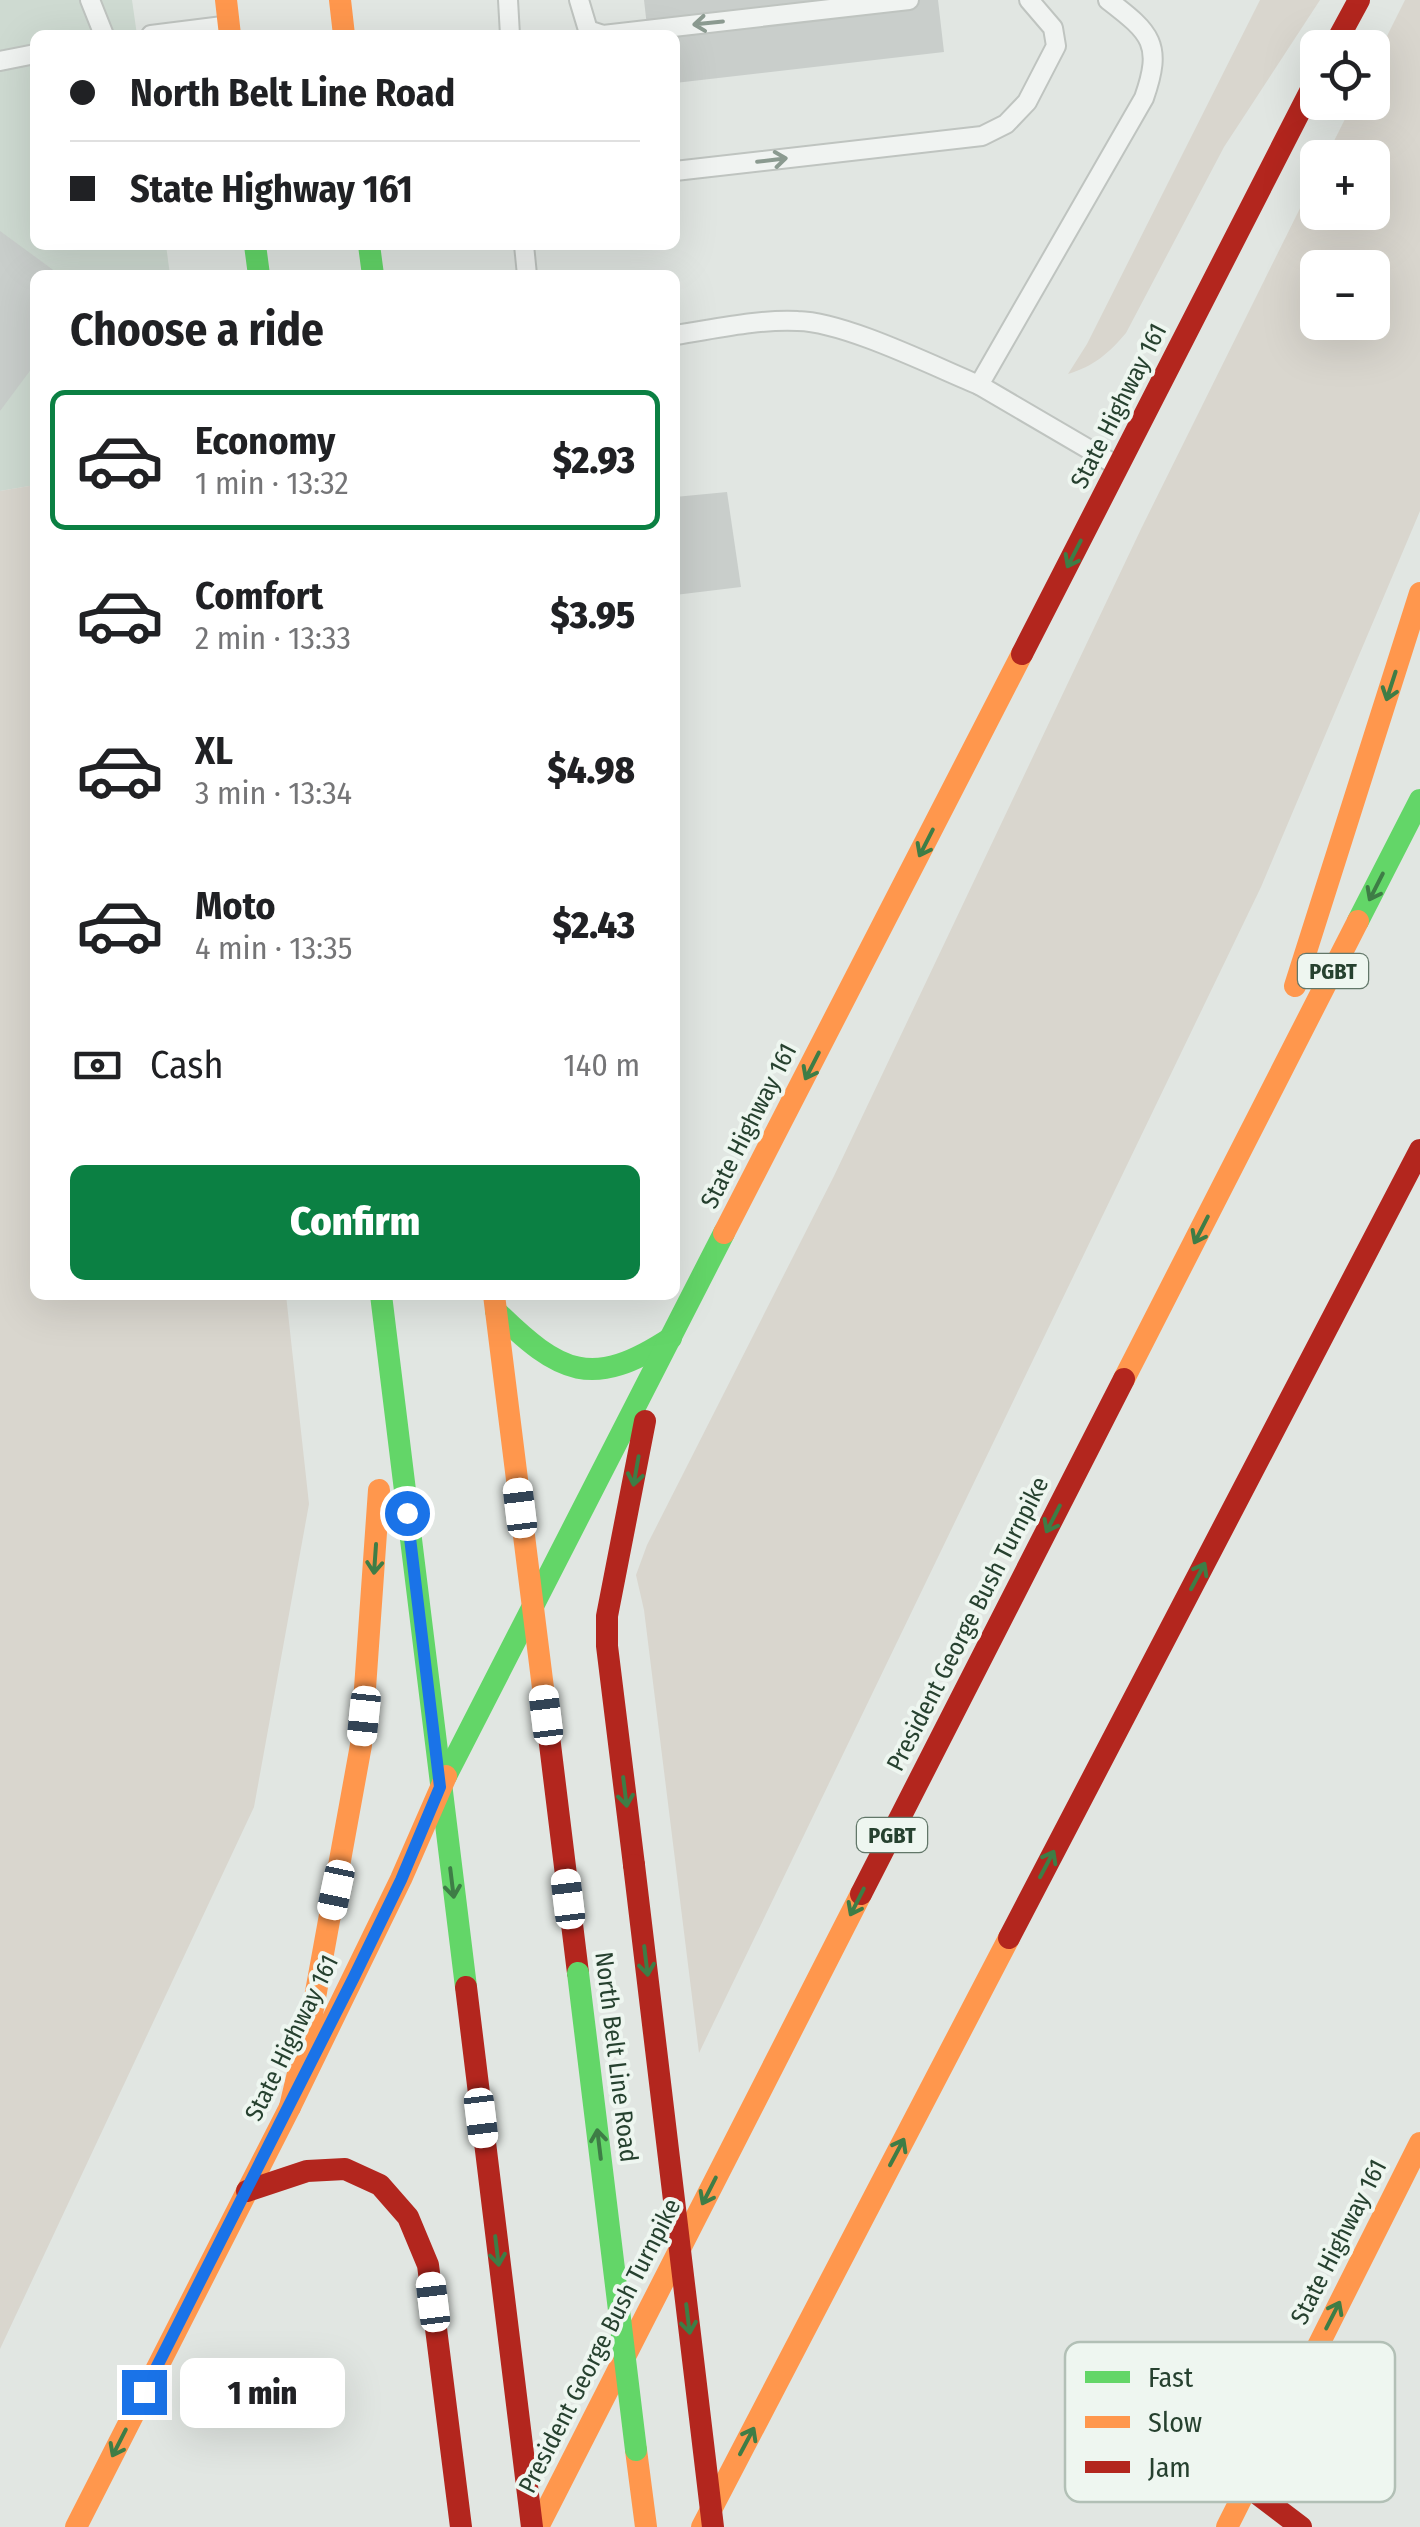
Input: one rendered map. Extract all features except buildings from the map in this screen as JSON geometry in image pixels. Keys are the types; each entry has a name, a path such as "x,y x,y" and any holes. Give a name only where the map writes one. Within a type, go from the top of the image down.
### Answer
{"main road":[{"path":"226,0 229,30"},
{"path":"340,0 343,30"},
{"path":"1343,30 1359,0"},
{"name":"State Highway 161","path":"76,2527 290,2107 401,1880 440,1787 532,1604 1300,111"},
{"path":"1246,1143 1420,593"},
{"name":"President George Bush Turnpike","path":"535,2527 1420,800"},
{"path":"702,2527 1420,1150"},
{"path":"382,1300 485,2154 535,2527"},
{"path":"495,1303 532,1348 575,1368 624,1367 643,1359 671,1338"},
{"name":"North Belt Line Road","path":"495,1303 646,2527"},
{"path":"290,2107 312,2014 361,1745 388,1357"},
{"path":"653,1375 606,1616 606,1646 713,2527"},
{"name":"State Highway 161","path":"1320,2342 1420,2144"},
{"path":"247,2191 308,2169 333,2167 362,2173 380,2184 410,2220 422,2241 428,2265 460,2527"},
{"name":"State Highway 161","path":"1227,2527 1239,2502"},
{"path":"1268,2502 1301,2527"}],"lane":[{"path":"90,0 102,30"},
{"path":"508,0 510,30"},
{"path":"579,0 588,30"},
{"path":"647,30 909,0"},
{"path":"680,170 982,136 1006,124 1027,102 1056,46 1053,28 1028,0"},
{"path":"979,385 1144,98 1154,70 1152,46 1142,26 1108,0"},
{"path":"0,61 30,55"},
{"path":"680,333 764,322 828,325 979,385 1118,467"}],"shaded area":[{"path":"0,0 132,0 136,30 30,30 30,250 167,250 169,270 30,270 30,486 0,491"},
{"path":"1260,0 1320,0 1224,147 1126,333 1100,358 1068,374 1087,344"},
{"path":"1405,0 1420,0 1420,511 1261,887 699,2053 644,1610 636,1575 647,1545 834,1176 1141,529 1300,208 1300,230 1390,230 1390,140 1334,140 1344,120 1390,120 1390,30"},
{"path":"30,486 30,1300 287,1300 309,1504 254,1807 0,2349 0,491"}],"traffic: fast":[{"path":"256,250 258,270"},
{"path":"370,250 372,270"},
{"path":"1358,921 1420,800"},
{"path":"446,1776 724,1233"},
{"path":"382,1300 466,1987"},
{"path":"496,1311 539,1349 578,1368 619,1365 671,1338"},
{"path":"578,1973 636,2450"}],"traffic: slow":[{"path":"226,0 229,30"},
{"path":"340,0 343,30"},
{"path":"1295,986 1420,593"},
{"path":"724,1233 1022,654"},
{"path":"1124,1379 1358,921"},
{"path":"495,1300 548,1728"},
{"path":"290,2107 312,2014 361,1745 379,1490"},
{"path":"76,2527 290,2107 401,1879 446,1776"},
{"path":"538,2527 861,1894"},
{"path":"702,2527 1009,1938"},
{"path":"1320,2342 1420,2143"},
{"path":"636,2450 646,2527"},
{"path":"1227,2527 1240,2502"}],"traffic: jam":[{"path":"1343,30 1359,0"},
{"path":"1022,654 1300,111"},
{"path":"1009,1938 1420,1150"},
{"path":"861,1894 1124,1379"},
{"path":"634,1865 607,1646 607,1616 645,1421"},
{"path":"548,1728 578,1973"},
{"path":"634,1865 713,2527"},
{"path":"466,1987 532,2527"},
{"path":"247,2191 307,2171 345,2169 380,2185 408,2217 428,2265 461,2527"},
{"path":"1268,2502 1301,2527"}],"route":[{"path":"144,2392 354,1977 440,1787 407,1513"}]}
